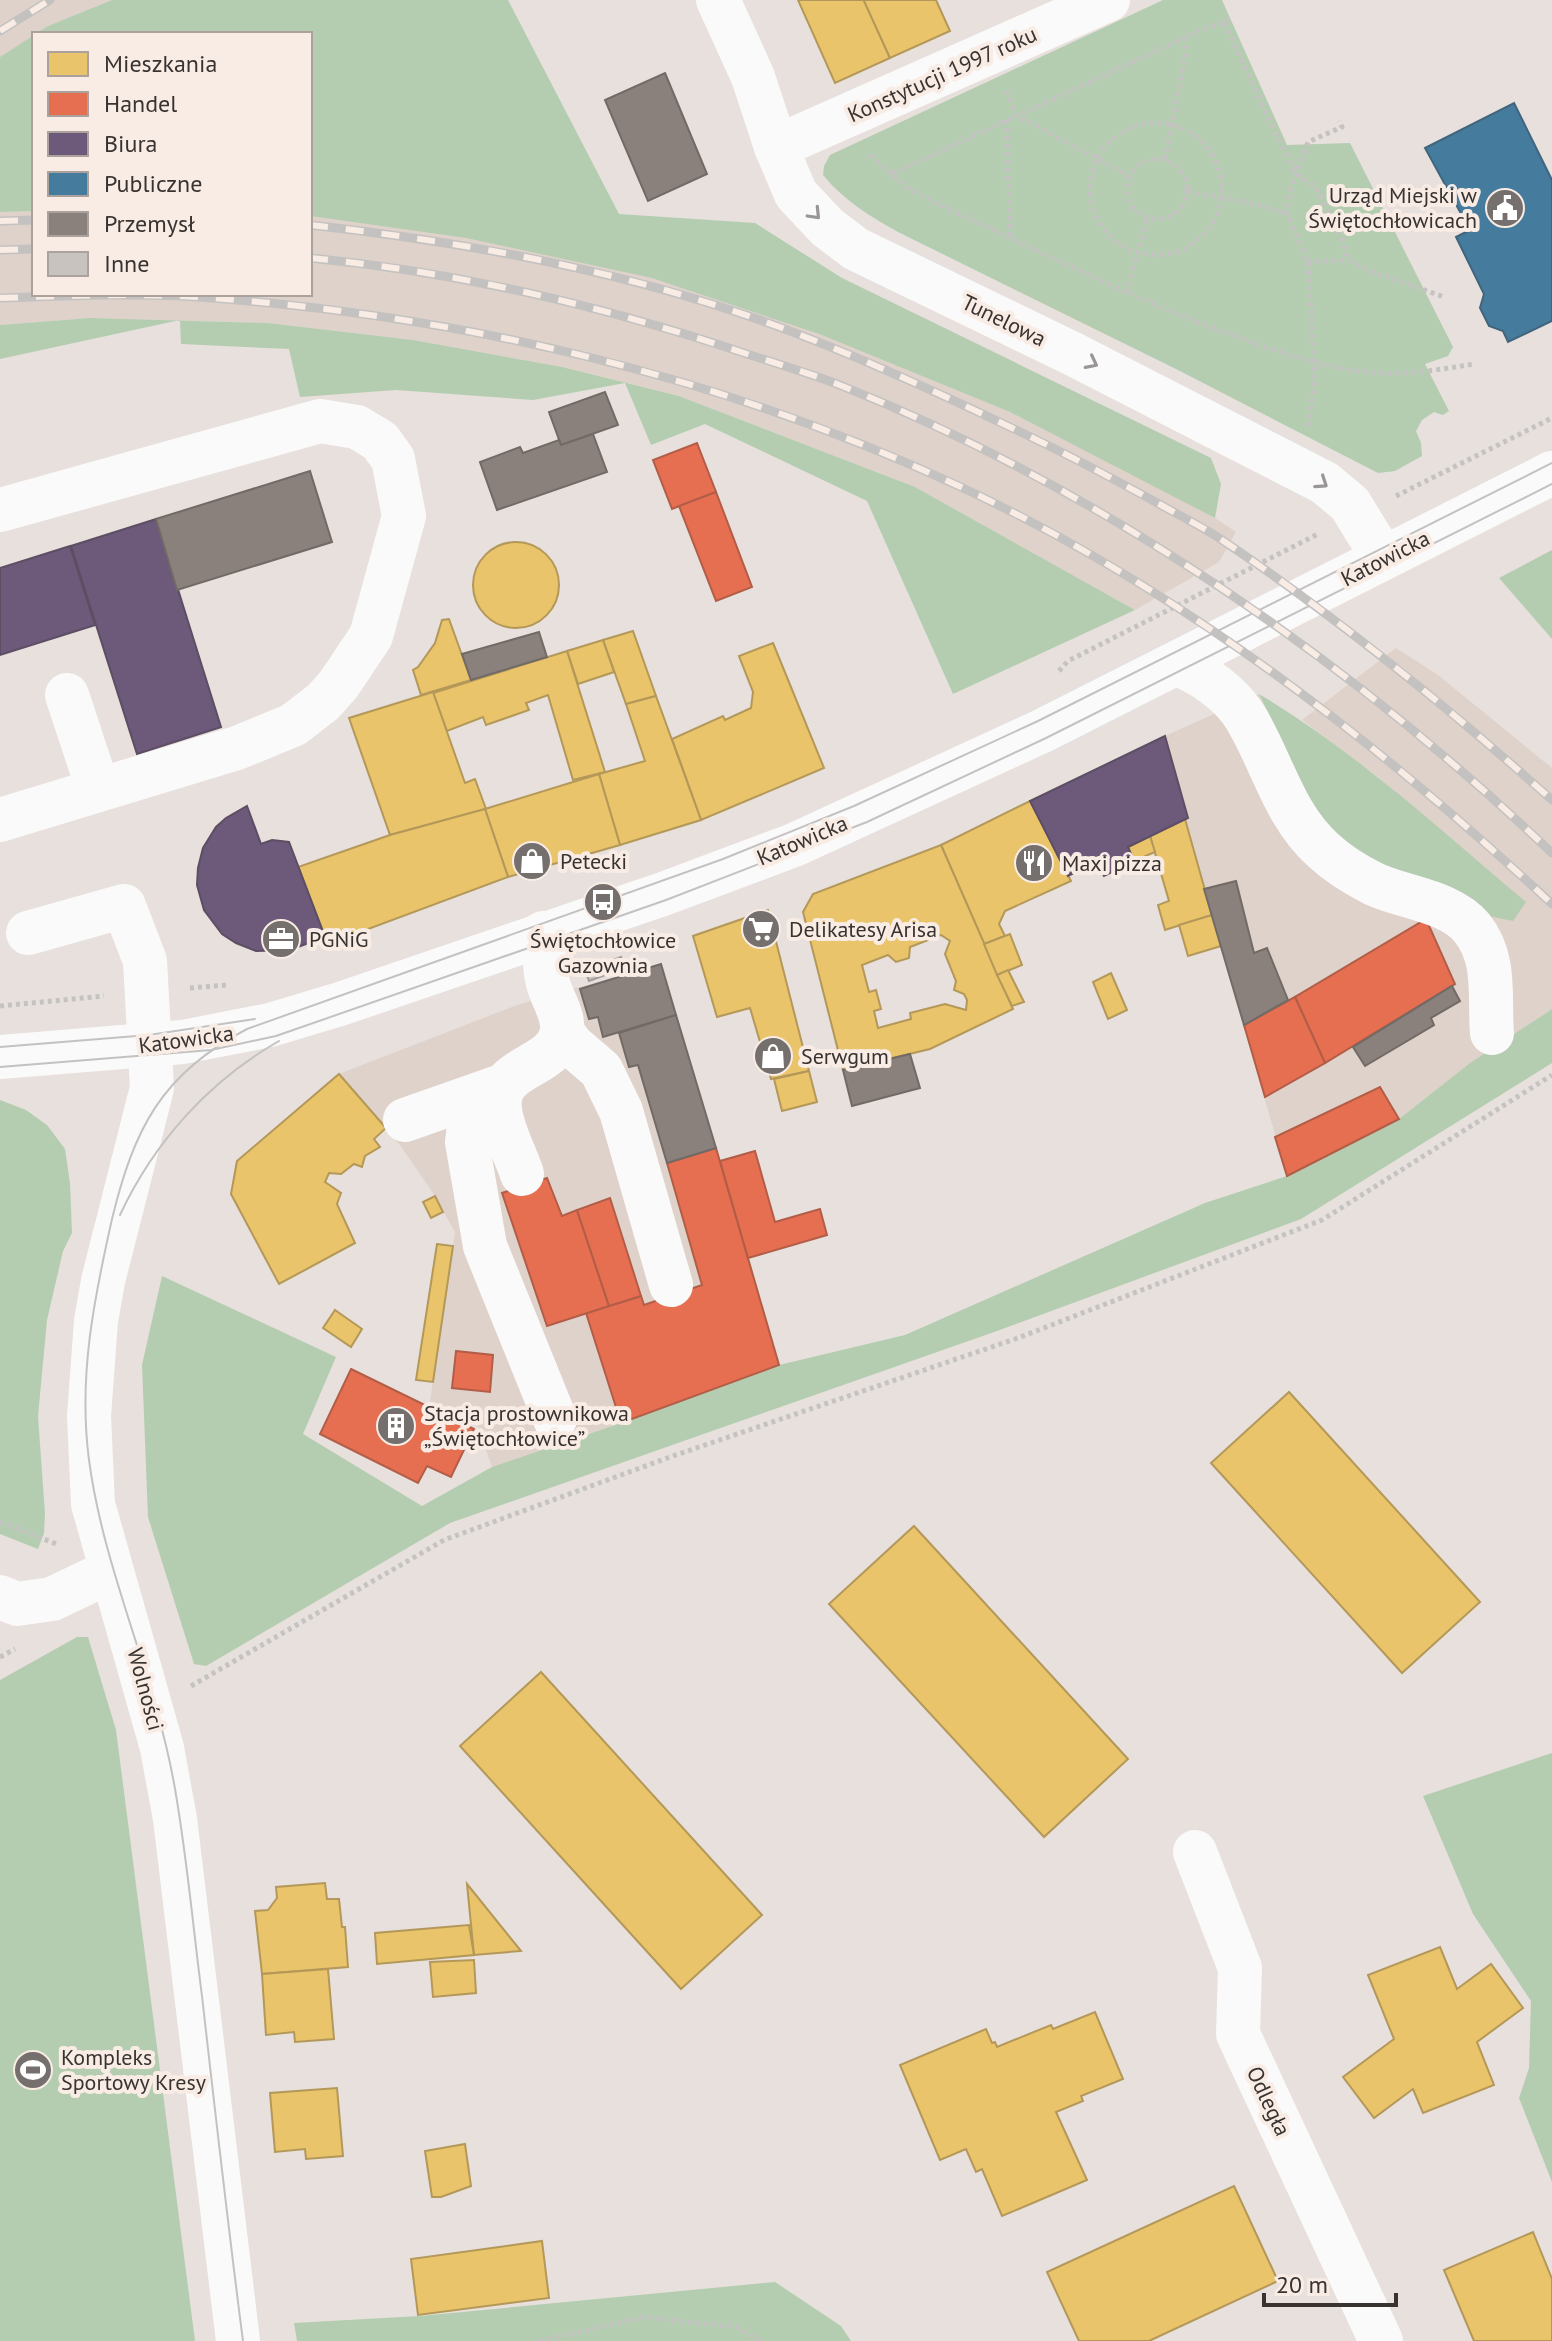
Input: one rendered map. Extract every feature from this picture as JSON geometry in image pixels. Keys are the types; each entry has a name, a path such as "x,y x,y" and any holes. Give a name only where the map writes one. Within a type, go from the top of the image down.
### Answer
{"street":[{"name":"Tunelowa","path":"718,0 753,77 776,147 796,194 827,227 856,249 1087,360 1325,483 1350,504 1383,558"},
{"name":"Konstytucji 1997 roku","path":"776,147 1108,0"},
{"path":"0,510 320,421 357,427 380,441 393,459 404,516 371,636 339,684 323,702 293,725 237,748 0,820"},
{"name":"Katowicka","path":"0,1057 149,1045 224,1036 270,1025 663,894 794,845 933,782 1177,664 1552,473"},
{"path":"1177,664 1226,694 1247,718 1297,820 1321,849 1342,866 1374,884 1455,913 1471,928 1484,948 1492,981 1492,1033"},
{"path":"67,695 98,789"},
{"name":"Wolności","path":"28,933 124,906 145,961 152,1088 103,1281 92,1355 89,1416 93,1504 162,1748 175,1819 238,2341"},
{"path":"543,933 548,984 559,1010 562,1032 601,1070 616,1100 671,1285"},
{"path":"555,1419 485,1246 467,1142 470,1118 479,1103 501,1084 550,1054 562,1032"},
{"path":"405,1120 501,1084"},
{"path":"501,1084 500,1108 522,1174"},
{"path":"6,1605 52,1599 111,1571"},
{"name":"Odległa","path":"1195,1852 1240,1968 1238,2034 1381,2341"}],"path":[{"path":"892,174 1208,27 1234,18"},
{"path":"1224,23 1297,175 1316,187 1343,241 1348,260"},
{"path":"1165,159 1185,57 1185,40"},
{"path":"988,55 1017,116 1130,176"},
{"path":"842,119 852,140 908,188 1126,293 1207,327 1332,367 1379,373 1429,372 1474,364"},
{"path":"1006,120 1011,237"},
{"path":"1306,436 1315,379 1308,262 1287,213 1290,191 1308,142 1342,127 1339,121"},
{"path":"1149,123 1172,125 1190,132 1205,144 1216,161 1222,179 1222,198 1210,226 1189,247 1170,254 1138,252 1114,240 1100,225 1092,204 1091,182 1097,159 1110,142 1128,130 1149,123"},
{"path":"1151,159 1165,159 1177,167 1185,178 1187,192 1183,204 1174,214 1162,219 1148,218 1137,212 1129,201 1126,189 1130,176 1138,165 1151,159"},
{"path":"1187,192 1287,213"},
{"path":"1126,293 1148,218"},
{"path":"1308,262 1348,260 1444,297"},
{"path":"1068,661 1552,418"},
{"path":"191,1686 444,1540 813,1407 1018,1338 1322,1220 1552,1075"},
{"path":"0,1522 73,1550"},
{"path":"539,2341 644,2317 736,2327 761,2341"}],"shaded area":[{"path":"0,0 112,0 39,32 32,32 32,36 0,57"},
{"path":"32,211 32,296 312,296 312,216 466,238 652,277 819,334 1010,412 1197,506 1236,532 1219,562 1135,610 915,487 679,396 562,367 413,340 268,323 90,318 0,325 0,212"},
{"path":"1396,648 1438,675 1552,768 1552,1009 1470,1063 1399,1119 1287,1176 1204,889 1165,736 1259,694 1269,718 1471,856 1377,776 1302,720"},
{"path":"661,964 779,1365 492,1467 474,1415 460,1422 430,1401 455,1232 400,1145 339,1074 517,1005"}],"green space":[{"path":"112,0 508,0 619,214 755,223 842,278 1211,458 1221,484 1215,518 1010,412 819,334 652,278 466,238 312,216 312,32 38,32"},
{"path":"1163,0 1222,0 1287,145 1350,143 1453,347 1448,356 1425,364 1449,411 1443,415 1434,412 1422,420 1416,431 1422,456 1395,471 1378,473 898,232 848,200 823,175 830,155"},
{"path":"32,36 32,211 0,212 0,57"},
{"path":"90,318 178,320 0,359 0,325"},
{"path":"180,321 268,323 413,340 562,367 679,396 915,487 1135,610 953,694 867,501 705,424 651,445 625,383 533,400 396,390 300,397 289,349 181,344"},
{"path":"1552,550 1552,639 1499,578"},
{"path":"1259,694 1364,766 1526,902 1513,921 1488,916 1378,869 1320,820"},
{"path":"1552,1009 1552,1063 1301,1219 997,1331 450,1523 206,1666 194,1664 148,1517 142,1365 162,1276 336,1357 303,1434 422,1506 492,1467 779,1365 905,1335 1205,1203 1287,1176 1399,1119 1470,1063"},
{"path":"0,1100 26,1110 47,1125 65,1149 70,1183 72,1233 63,1251 47,1320 38,1416 45,1514 44,1533 38,1549 0,1534"},
{"path":"77,1637 88,1637 116,1730 195,2341 0,2341 0,1680"},
{"path":"1552,1753 1552,2182 1519,2098 1529,2068 1531,2001 1473,1914 1423,1796"},
{"path":"775,2282 841,2326 851,2341 297,2341 294,2323 420,2316"}],"building: Mieszkania":[{"path":"798,0 864,0 890,58 835,83"},
{"path":"866,0 936,0 950,31 890,58"},
{"path":"516,542 540,549 552,561 559,585 552,609 540,621 516,628 492,621 480,609 473,585 480,561 492,549"},
{"path":"449,619 471,680 421,695 413,670 435,643 442,620"},
{"path":"633,631 656,696 626,704 603,640"},
{"path":"603,640 614,672 578,684 567,651"},
{"path":"773,643 824,768 701,820 672,739 723,716 725,720 751,708 753,692 739,656"},
{"path":"567,651 605,772 573,780 548,695 526,703 529,710 486,725 483,717 447,731 433,693"},
{"path":"433,692 465,783 475,779 486,809 390,835 349,718"},
{"path":"656,696 701,820 620,845 599,774 645,761 626,704"},
{"path":"599,774 620,845 508,877 485,809"},
{"path":"1030,801 1071,881 1005,911 999,924 1005,936 984,944 941,845"},
{"path":"485,809 508,877 328,944 298,867 390,835"},
{"path":"1185,819 1212,915 1165,930 1158,905 1169,901 1150,836"},
{"path":"1150,836 1155,852 1134,861 1128,847"},
{"path":"941,845 1013,1009 930,1049 843,1070 803,912 813,894","holes":["941,935 950,941 945,954 956,981 954,990 964,994 967,1000 966,1010 945,1004 910,1013 911,1019 878,1028 874,1011 881,1009 876,990 869,992 862,965 888,955 896,962 909,958 910,947"]},
{"path":"768,910 809,1071 771,1079 750,1008 717,1017 693,936"},
{"path":"1212,915 1221,946 1188,956 1179,925"},
{"path":"1010,934 1022,965 997,975 984,944"},
{"path":"1008,970 1024,1002 1012,1006 997,975"},
{"path":"1111,973 1127,1010 1108,1019 1093,982"},
{"path":"809,1071 817,1102 782,1111 774,1079"},
{"path":"339,1074 386,1128 374,1139 380,1147 365,1156 362,1167 354,1164 341,1174 329,1173 325,1182 341,1193 337,1204 355,1243 279,1284 231,1194 237,1161"},
{"path":"435,1196 443,1212 431,1218 423,1202"},
{"path":"437,1244 453,1246 433,1382 416,1380"},
{"path":"335,1310 362,1329 351,1347 323,1328"},
{"path":"1289,1392 1480,1602 1402,1673 1211,1463"},
{"path":"914,1526 1128,1759 1044,1837 829,1604"},
{"path":"541,1672 762,1915 681,1989 460,1746"},
{"path":"325,1883 327,1899 339,1899 348,1967 262,1974 255,1911 268,1910 277,1898 276,1887"},
{"path":"467,1884 521,1951 474,1955"},
{"path":"469,1925 474,1955 377,1964 375,1933"},
{"path":"1440,1947 1457,1989 1491,1964 1523,2008 1477,2042 1494,2085 1423,2113 1413,2089 1374,2118 1343,2077 1394,2039 1368,1975"},
{"path":"474,1960 476,1993 433,1997 430,1962"},
{"path":"328,1969 334,2039 295,2042 294,2032 266,2035 262,1974"},
{"path":"1095,2012 1123,2079 1081,2096 1083,2101 1056,2112 1087,2180 1002,2216 982,2169 976,2172 966,2149 940,2160 900,2065 986,2029 997,2047 1051,2025 1053,2029"},
{"path":"337,2088 343,2156 306,2159 305,2149 275,2152 270,2093"},
{"path":"465,2144 471,2186 441,2197 432,2197 425,2151"},
{"path":"1234,2186 1278,2281 1149,2341 1079,2341 1047,2272"},
{"path":"1533,2232 1552,2279 1552,2341 1474,2341 1444,2270"},
{"path":"542,2241 549,2298 418,2315 411,2259"}],"building: Handel":[{"path":"697,443 716,492 672,509 653,460"},
{"path":"716,492 752,587 716,601 679,506"},
{"path":"1426,919 1455,984 1325,1063 1295,997"},
{"path":"1295,997 1325,1063 1265,1097 1244,1025"},
{"path":"1380,1087 1399,1119 1287,1176 1275,1137"},
{"path":"716,1148 779,1365 621,1423 586,1313 641,1296 644,1305 702,1285 667,1163"},
{"path":"755,1151 775,1222 820,1209 827,1235 748,1258 720,1161"},
{"path":"547,1178 562,1216 577,1210 609,1306 547,1326 502,1193"},
{"path":"610,1198 641,1296 609,1306 577,1210"},
{"path":"456,1351 493,1355 490,1392 452,1388"},
{"name":"Stacja prostownikowa „Świętochłowice”","path":"351,1369 474,1429 451,1477 427,1466 418,1483 320,1434"}],"building: Biura":[{"path":"156,519 221,727 137,754 71,546"},
{"path":"70,546 95,625 0,655 0,568"},
{"path":"1165,736 1188,818 1128,847 1134,861 1104,876 1097,862 1068,876 1030,801"},
{"path":"247,806 261,844 272,840 289,842 325,937 290,950 256,951 222,934 204,910 197,885 203,848 216,827"}],"building: Publiczne":[{"name":"Urząd Miejski w Świętochłowicach","path":"1514,103 1552,180 1552,321 1508,342 1503,331 1489,326 1480,308 1484,294 1456,237 1470,230 1425,148"}],"building: Przemysł":[{"path":"665,73 707,174 648,201 605,100"},
{"path":"605,392 618,425 561,445 549,412"},
{"path":"593,434 607,472 497,510 480,462 520,447 523,453 559,440 561,445"},
{"path":"310,471 332,542 177,590 156,519"},
{"path":"539,632 547,657 471,680 462,654"},
{"path":"1236,881 1254,953 1267,948 1288,1000 1244,1025 1204,889"},
{"path":"661,964 676,1015 603,1037 598,1017 589,1019 580,989"},
{"path":"1452,986 1460,1001 1431,1018 1434,1025 1365,1066 1353,1047"},
{"path":"676,1015 716,1148 667,1163 638,1065 629,1067 619,1033"},
{"path":"910,1054 920,1088 852,1106 843,1070"}],"building: Inne":[{"path":"621,957 625,968 589,981 585,970"}],"tram line":[{"path":"243,2341 175,1789 156,1706 106,1543 96,1502 86,1429 90,1338 105,1249 130,1158 156,1107 172,1085 193,1065 217,1046 247,1029 723,859 854,806 1038,721 1552,463"},
{"path":"0,1067 211,1050 276,1036 666,900 867,822 1046,738 1552,484"},
{"path":"0,1047 149,1035 255,1019"},
{"path":"120,1215 149,1163 186,1116 229,1075 279,1041"}],"railway":[{"path":"0,31 50,0"},
{"path":"0,221 32,220"},
{"path":"312,225 487,250 661,289 774,325 954,401 1087,465 1222,540 1392,664 1552,800"},
{"path":"0,250 32,249"},
{"path":"312,258 422,272 587,307 804,372 934,426 1030,473 1124,527 1306,647 1392,713 1552,853"},
{"path":"0,298 83,296"},
{"path":"161,296 297,306 493,336 590,357 685,383 779,413 872,448 1044,528 1199,621 1346,728 1417,785 1552,904"}],"place":[{"name":"Urząd Miejski w Świętochłowicach","path":"1505,208"},
{"name":"Petecki","path":"532,861"},
{"name":"Maxi pizza","path":"1034,863"},
{"name":"Świętochłowice Gazownia","path":"603,902"},
{"name":"Delikatesy Arisa","path":"761,929"},
{"name":"PGNiG","path":"281,939"},
{"name":"Serwgum","path":"773,1056"},
{"name":"Stacja prostownikowa „Świętochłowice”","path":"396,1426"},
{"name":"Kompleks Sportowy Kresy","path":"33,2070"}]}
